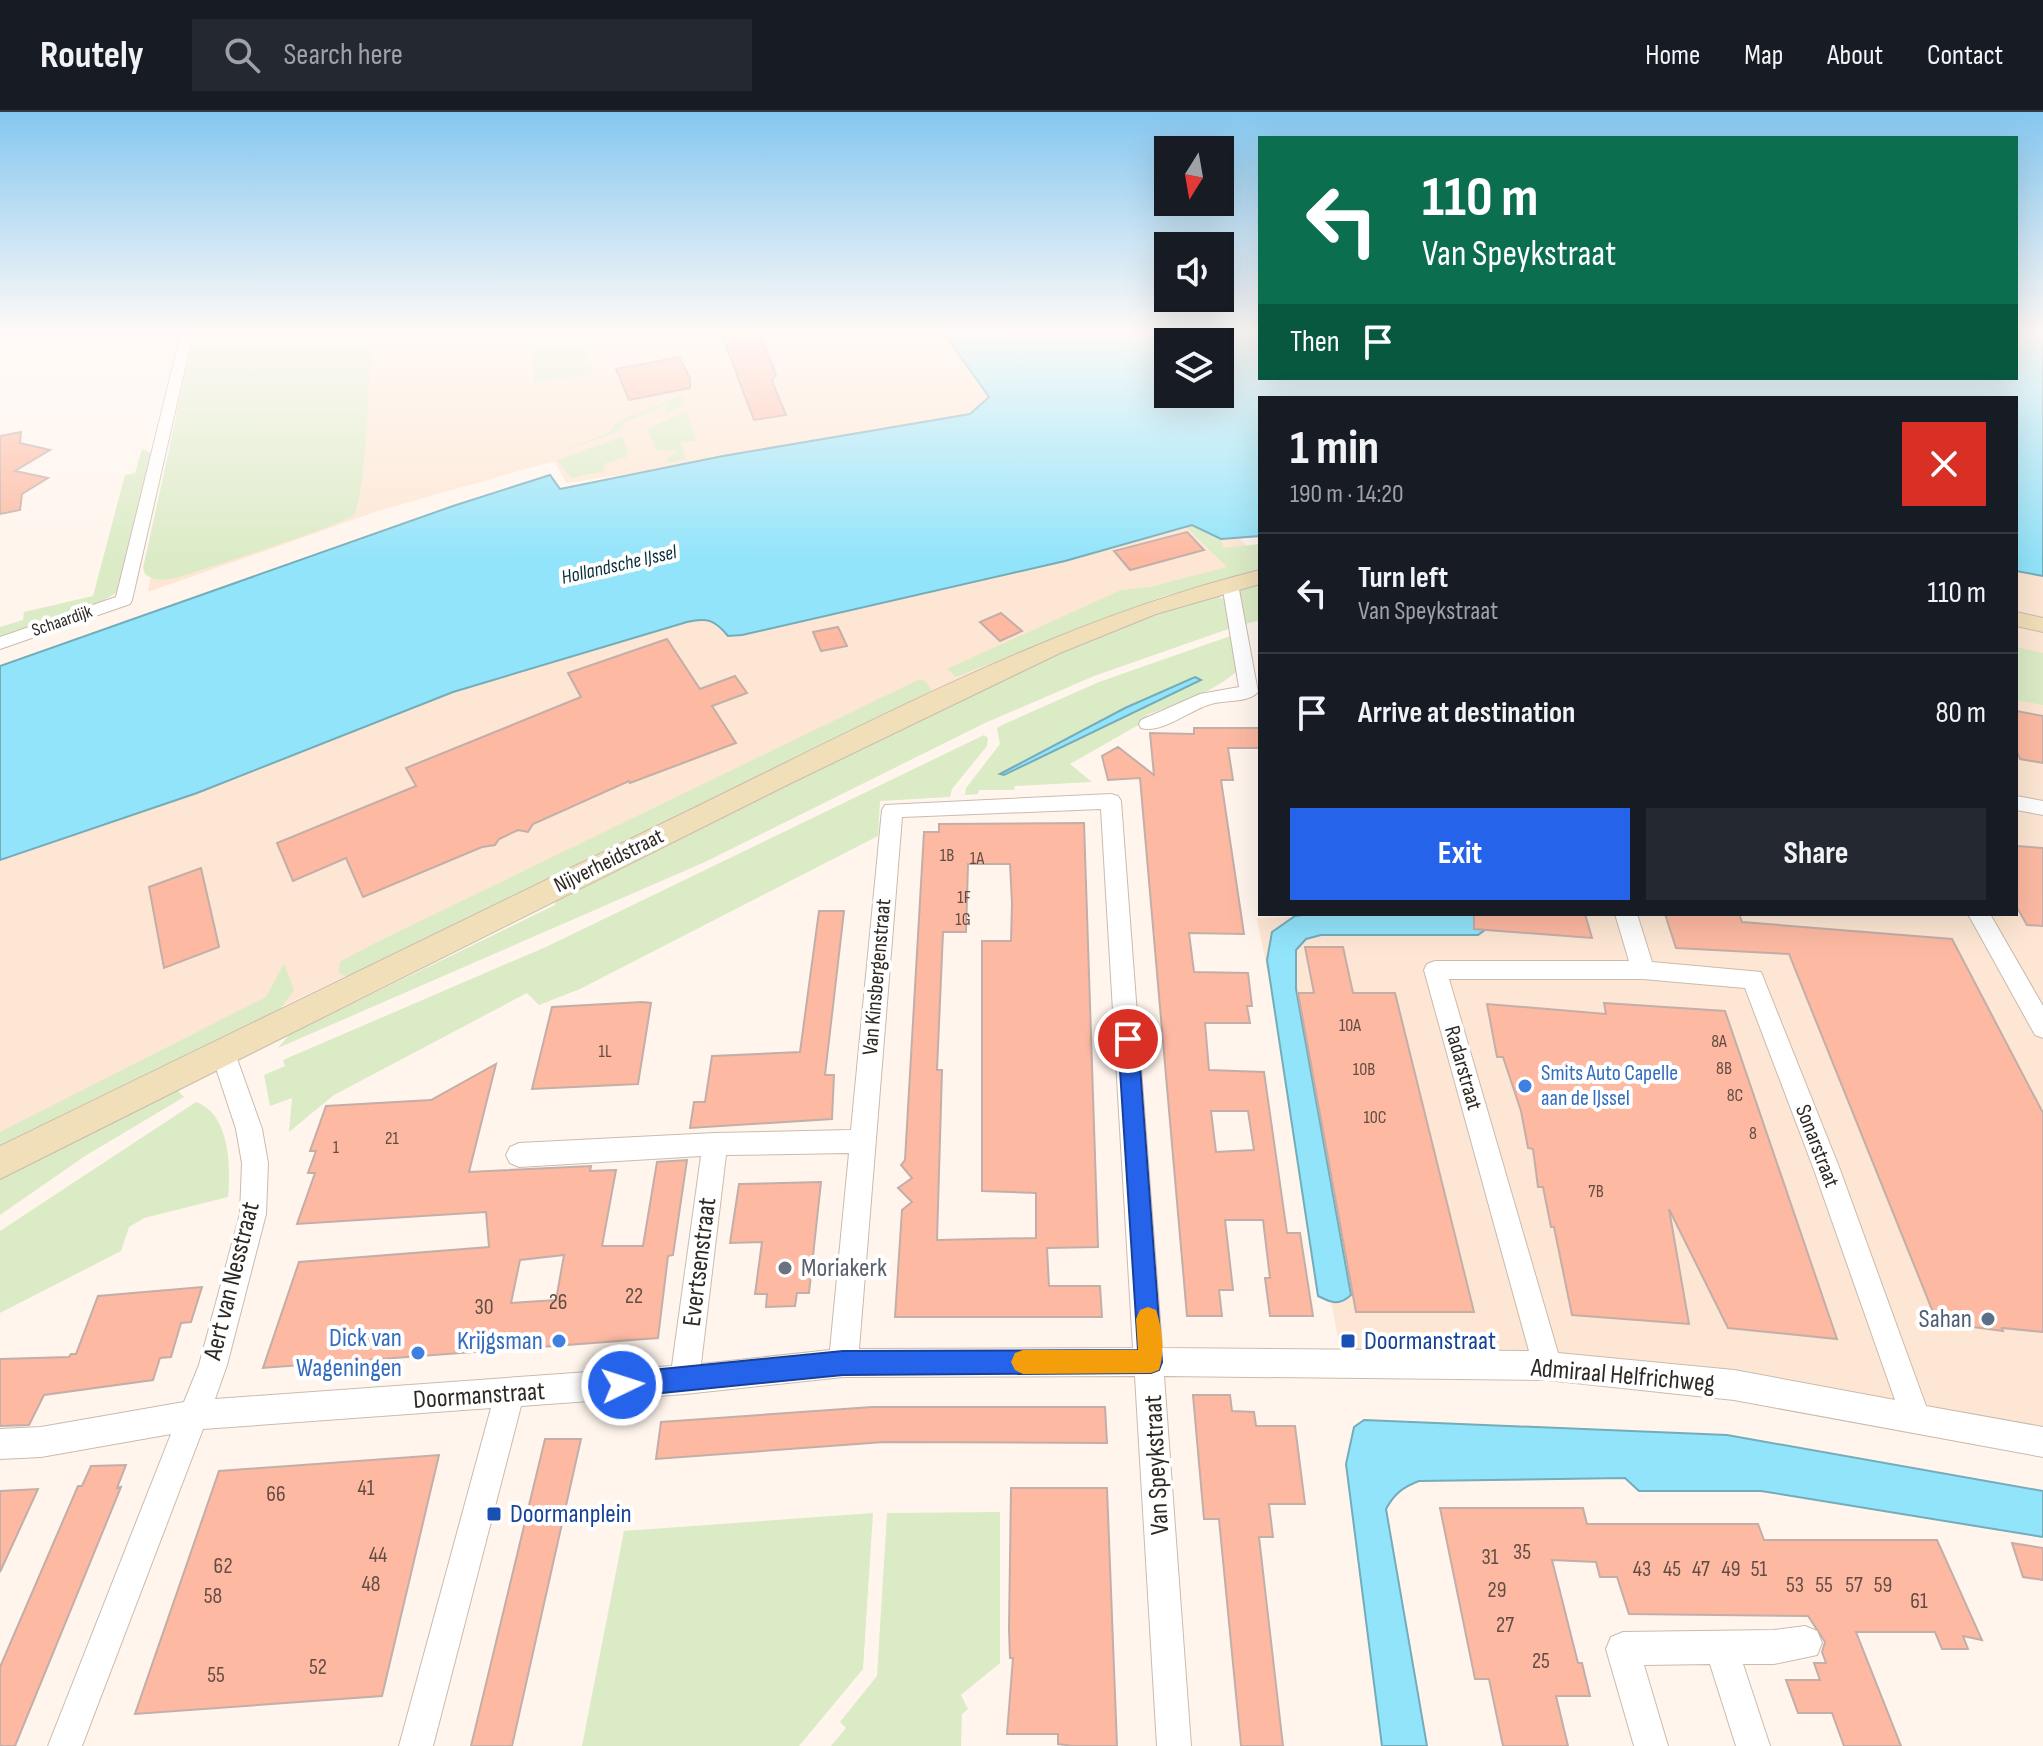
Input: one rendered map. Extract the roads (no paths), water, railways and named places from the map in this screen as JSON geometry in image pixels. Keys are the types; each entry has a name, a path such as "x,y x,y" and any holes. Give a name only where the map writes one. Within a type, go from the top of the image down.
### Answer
{"street":[{"name":"Schaardijk","path":"0,643 124,600 169,409"},
{"name":"Nijverheidstraat","path":"0,1163 764,785 1051,648 1148,609 1258,577"},
{"path":"1148,724 1207,698 1249,692 1230,584"},
{"path":"2018,605 2043,610"},
{"path":"2018,619 2043,625"},
{"name":"Van Kinsbergenstraat","path":"843,1363 892,810 1111,801"},
{"name":"Van Speykstraat","path":"1111,801 1151,1362 1174,1746"},
{"path":"2018,803 2043,808"},
{"path":"1627,916 1643,970"},
{"path":"1980,916 2043,1028"},
{"name":"Radarstraat","path":"1547,1366 1435,970 1643,970"},
{"name":"Sonarstraat","path":"1643,970 1753,979 1826,1167 1916,1418"},
{"name":"Aert van Nesstraat","path":"193,1415 213,1365 253,1214 255,1163 251,1140 223,1053"},
{"path":"519,1155 715,1144 863,1141"},
{"name":"Evertsenstraat","path":"685,1380 715,1144"},
{"name":"Doormanstraat","path":"0,1444 41,1442 193,1415 685,1380 843,1363 1151,1362"},
{"name":"Admiraal Helfrichweg","path":"1151,1362 1547,1366 1734,1385 2043,1442"},
{"path":"416,1746 510,1393"},
{"path":"65,1746 193,1415"},
{"path":"1651,1746 1623,1649 1774,1647 1805,1643"},
{"path":"1721,1646 1753,1746"}],"water":[{"name":"Hollandsche IJssel","path":"975,409 1258,409 1258,536 1221,539 1192,525 1065,561 742,635 728,636 710,621 687,622 453,692 197,793 0,860 0,666 453,506 550,475 560,489 723,456 970,414"},
{"path":"2018,409 2043,409 2043,576 2018,571"},
{"path":"1195,677 1201,680 1004,775 1000,774 1125,708"},
{"path":"1295,916 1491,916 1486,929 1478,935 1321,935 1306,939 1296,950 1296,989 1351,1295 1339,1302 1318,1296 1267,960 1272,932"},
{"path":"1364,1420 1727,1435 2043,1491 2043,1537 1761,1491 1639,1491 1625,1478 1419,1481 1400,1492 1386,1509 1427,1746 1382,1746 1346,1464 1354,1427"}],"place":[{"name":"Smits Auto Capelle aan de IJssel","path":"1525,1086"},
{"name":"Moriakerk","path":"785,1268"},
{"name":"Sahan","path":"1988,1319"},
{"name":"Krijgsman","path":"559,1341"},
{"name":"Doormanstraat","path":"1348,1341"},
{"name":"Dick van Wageningen","path":"418,1353"},
{"name":"Doormanplein","path":"494,1514"}]}
